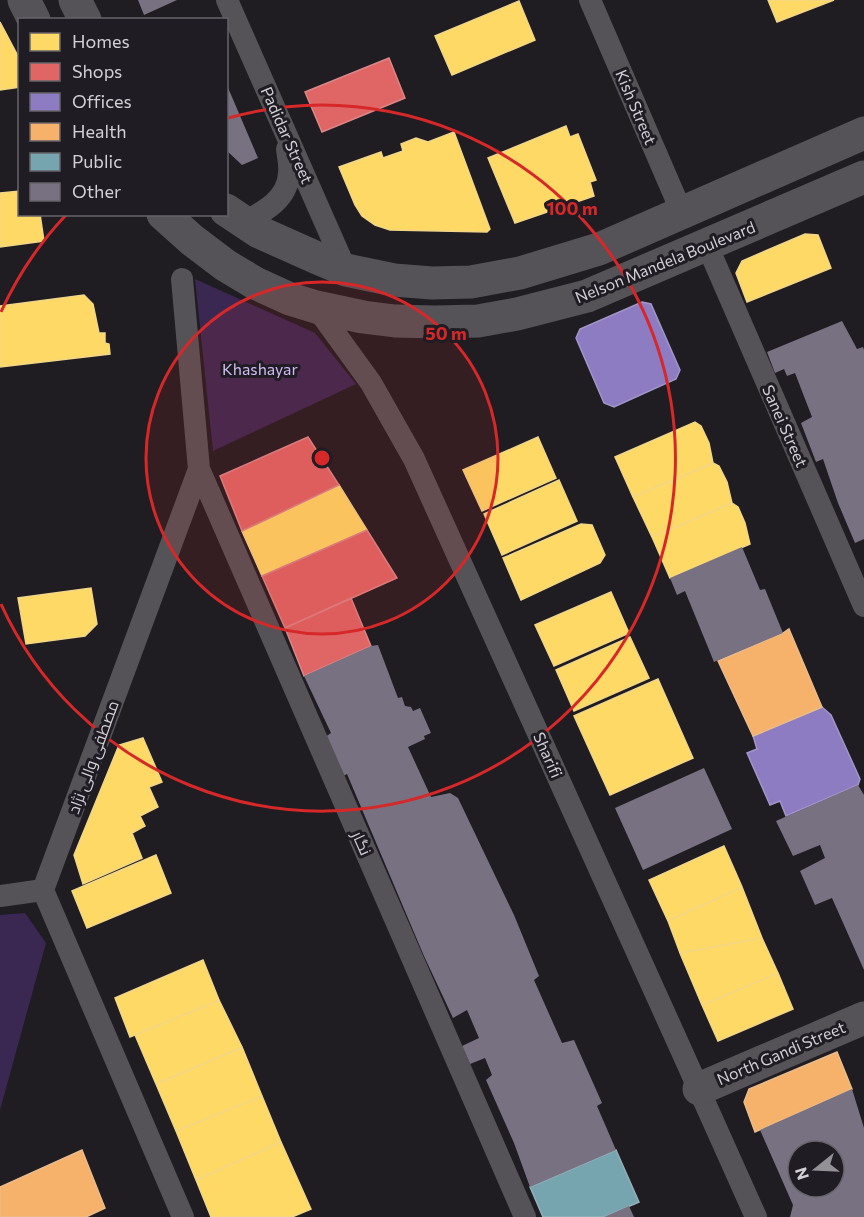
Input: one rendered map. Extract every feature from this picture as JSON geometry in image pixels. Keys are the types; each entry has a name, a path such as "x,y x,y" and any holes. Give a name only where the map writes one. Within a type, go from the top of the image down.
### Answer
{"main road":[{"path":"24,0 33,18"},
{"path":"75,0 84,18"},
{"path":"235,216 278,240 346,270 394,280 432,283 471,282 520,273 599,249 864,133"},
{"name":"Nelson Mandela Boulevard","path":"165,216 225,265 255,283 291,299 363,317 395,321 478,321 517,314 587,296 864,177"},
{"name":"North Gandi Street","path":"699,1089 864,1018"}],"street":[{"name":"Padidar Street","path":"227,0 346,270"},
{"name":"Kish Street","path":"590,0 682,213"},
{"path":"235,216 263,213 275,204 285,189 289,174 285,133"},
{"name":"Sanei Street","path":"706,246 864,606"},
{"name":"مصطفی والی نژاد","path":"43,890 199,469 182,279"},
{"name":"Sharifi","path":"316,307 371,383 414,459 756,1217"},
{"name":"نگار","path":"199,469 525,1217"},
{"path":"0,896 43,890 183,1217"}],"green space":[{"name":"Khashayar","path":"195,279 315,333 356,384 213,451"},
{"path":"25,913 46,943 0,1110 0,915"}],"building: Homes":[{"path":"768,0 834,0 777,22"},
{"path":"519,1 535,40 452,75 435,36"},
{"path":"0,22 18,56 18,87 0,90"},
{"path":"566,126 570,137 578,134 596,180 590,182 594,196 515,223 488,158"},
{"path":"454,132 490,229 487,232 390,230 375,225 362,216 339,167 381,152 383,158 403,151 401,144 416,138 428,142"},
{"path":"18,191 18,216 40,216 44,241 0,247 0,193"},
{"path":"805,234 818,235 831,268 747,302 736,273 742,261"},
{"path":"84,295 93,304 99,333 105,333 105,343 109,344 110,354 0,367 0,306"},
{"path":"695,422 701,426 709,443 713,463 633,497 615,457"},
{"path":"538,437 556,478 482,511 463,470"},
{"path":"713,463 719,466 727,482 732,503 652,537 633,497"},
{"path":"559,480 577,521 502,555 484,514"},
{"path":"339,485 367,530 262,576 242,531"},
{"path":"732,503 738,507 750,544 670,578 652,537"},
{"path":"581,524 592,525 605,555 600,563 521,600 503,558"},
{"path":"91,588 97,624 85,636 26,644 18,598"},
{"path":"611,592 629,633 554,666 535,625"},
{"path":"630,637 649,678 574,711 556,670"},
{"path":"658,679 693,758 610,795 574,716"},
{"path":"143,738 162,782 149,787 158,807 140,816 145,826 132,833 142,858 83,884 74,855 119,745"},
{"path":"724,846 742,887 668,921 649,880"},
{"path":"156,855 171,893 87,928 72,891"},
{"path":"742,887 762,938 680,953 668,921"},
{"path":"762,938 778,973 702,1005 680,953"},
{"path":"203,960 219,1000 130,1037 115,998"},
{"path":"778,973 793,1009 718,1041 702,1005"},
{"path":"219,1000 242,1047 156,1084 135,1035"},
{"path":"242,1047 262,1096 176,1131 156,1084"},
{"path":"262,1096 281,1142 196,1180 176,1131"},
{"path":"281,1142 311,1209 292,1217 211,1217 196,1180"}],"building: Shops":[{"path":"389,58 405,98 322,132 305,92"},
{"path":"308,437 339,485 242,531 220,476"},
{"path":"367,530 397,578 285,628 262,576"},
{"path":"351,598 371,646 304,676 285,628"}],"building: Offices":[{"path":"642,302 651,304 680,370 676,379 614,407 604,403 576,338 580,329"},
{"path":"822,707 831,715 860,779 858,785 786,816 780,801 770,805 747,753 757,749 753,736"}],"building: Health":[{"path":"789,629 822,707 753,736 718,661"},
{"path":"837,1052 852,1089 755,1132 744,1102 749,1089"},
{"path":"82,1150 105,1208 86,1217 0,1217 0,1187"}],"building: Public":[{"path":"616,1150 639,1202 604,1217 543,1217 530,1187"}],"building: Other":[{"path":"138,0 177,0 144,15"},
{"path":"228,88 258,158 242,165 228,152"},
{"path":"842,321 857,349 863,347 864,350 864,539 855,543 823,459 816,462 801,423 812,417 795,373 787,376 784,369 775,373 767,352"},
{"path":"742,547 760,590 765,589 783,633 714,662 685,591 677,595 670,578"},
{"path":"378,645 398,698 402,697 405,706 411,707 413,711 420,708 431,733 424,736 425,739 408,747 431,797 450,793 458,798 514,915 539,976 534,980 562,1043 574,1040 602,1103 597,1106 616,1150 530,1187 514,1143 486,1080 492,1075 485,1058 470,1064 462,1046 479,1038 467,1010 453,1018 424,956 347,774 343,776 325,737 331,733 304,676"},
{"path":"704,768 732,829 643,870 615,808"},
{"path":"858,785 864,795 864,970 832,898 815,905 800,871 825,858 820,845 793,856 776,821"},
{"path":"852,1089 864,1128 864,1217 790,1217 793,1205 790,1199 846,1199 846,1139 786,1139 786,1189 760,1130"},
{"path":"629,1206 634,1217 604,1217"}]}
